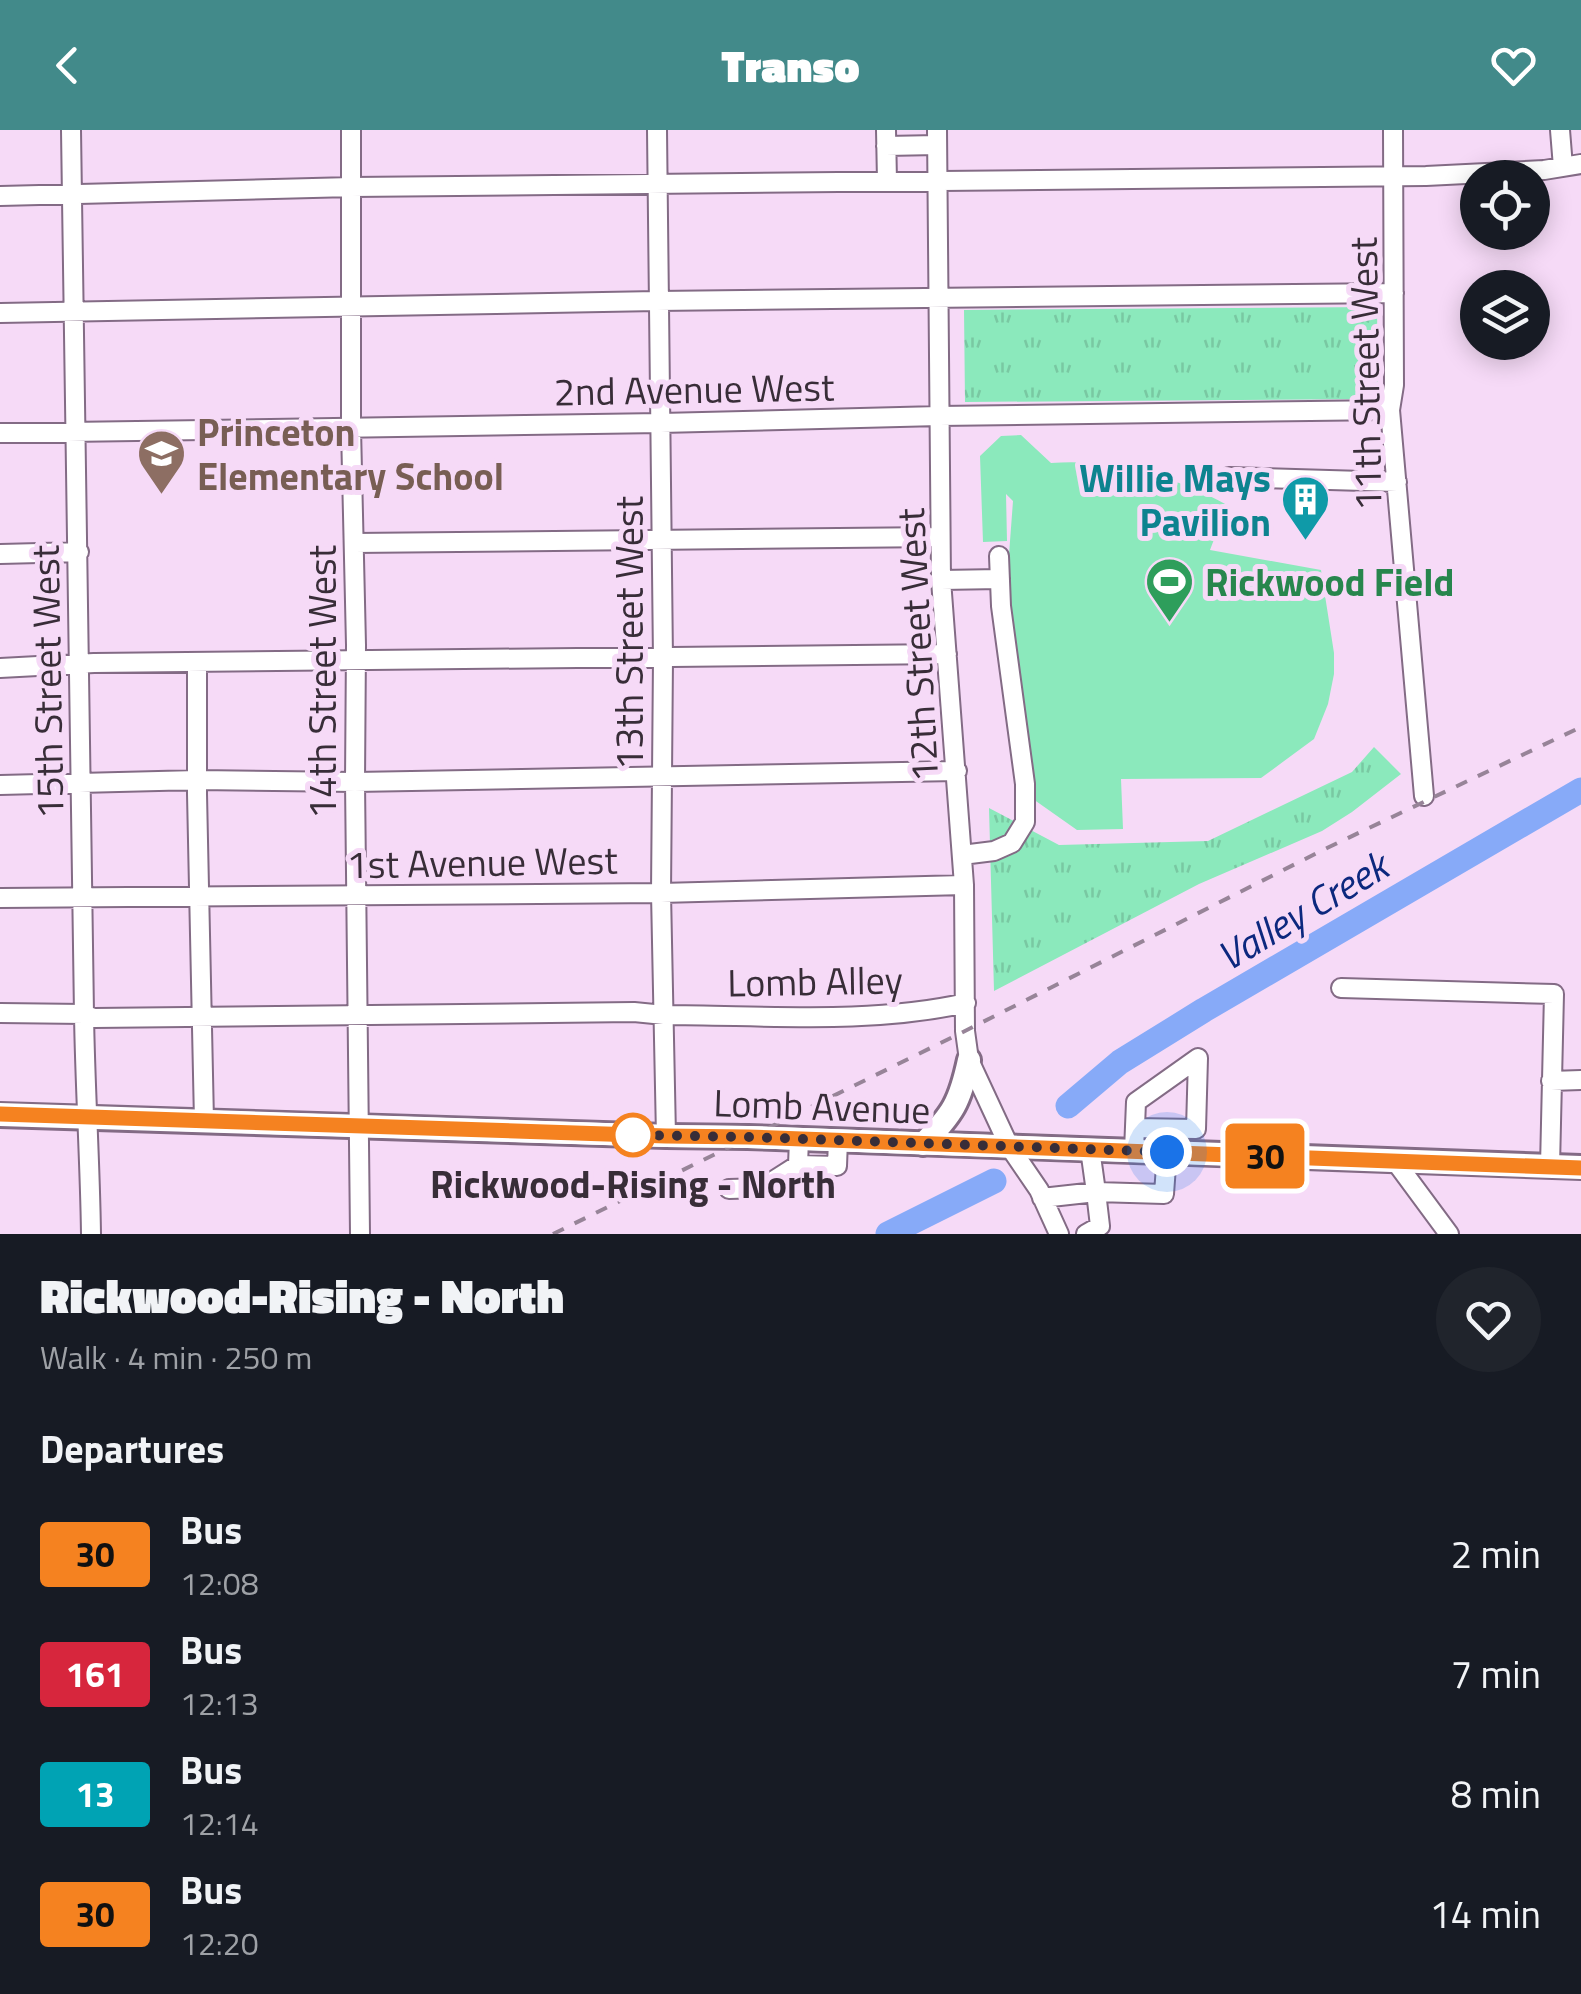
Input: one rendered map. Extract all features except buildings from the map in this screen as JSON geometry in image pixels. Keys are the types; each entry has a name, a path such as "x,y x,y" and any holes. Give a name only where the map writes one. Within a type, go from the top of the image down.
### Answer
{"main road":[{"path":"922,1144 954,1109 969,1060"},
{"name":"Lomb Avenue","path":"0,1114 1090,1150 1135,1140 1394,1161 1571,1170"}],"street":[{"name":"15th Street West","path":"72,130 90,1234"},
{"name":"14th Street West","path":"351,130 360,1234"},
{"name":"13th Street West","path":"657,130 666,1136"},
{"name":"11th Street West","path":"1393,130 1394,385 1390,410 1424,796"},
{"path":"0,196 352,187 1394,176 1544,170 1572,166 1560,130"},
{"path":"886,181 886,138 937,138"},
{"name":"12th Street West","path":"937,138 940,537 964,885 965,1031 969,1060 1009,1146 1032,1178 1059,1234"},
{"path":"0,313 1394,293"},
{"name":"2nd Avenue West","path":"0,433 1390,410"},
{"path":"1229,477 1396,482"},
{"path":"354,543 940,537"},
{"path":"0,554 78,552"},
{"path":"962,855 994,851 1012,843 1025,822 1025,784 1000,606 999,556"},
{"path":"942,580 1000,579"},
{"path":"0,668 947,654"},
{"path":"198,663 204,1121"},
{"path":"0,785 957,771"},
{"name":"1st Avenue West","path":"0,898 964,885"},
{"path":"1341,988 1554,994 1551,1080 1571,1170"},
{"name":"Lomb Alley","path":"0,1013 84,1014 94,1018 634,1012 878,1016 966,1003"},
{"path":"1042,1198 1096,1192 1164,1194 1174,1145 1196,1129 1198,1058 1136,1102 1135,1140"},
{"path":"1551,1080 1581,1080"},
{"path":"798,1165 799,1139"},
{"path":"729,1189 762,1188 798,1165 837,1166 838,1140"},
{"path":"1086,1234 1100,1226 1090,1150"},
{"path":"1394,1161 1449,1234"}],"green space":[{"path":"1377,307 1378,399 965,402 964,310"},
{"name":"Rickwood Field","path":"1021,435 1051,463 1096,463 1142,471 1227,505 1210,550 1321,570 1334,674 1328,704 1314,739 1261,778 1121,779 1123,829 1077,830 1033,799 1018,661 1006,595 1013,501 1006,494 1007,541 983,542 980,456 1001,436"},
{"path":"1374,747 1401,774 1352,812 1322,831 1199,884 994,991 989,808 1059,845 1208,841 1352,772"}],"waterway":[{"name":"Valley Creek","path":"1068,1106 1120,1062 1204,1010 1581,790"},
{"name":"Valley Creek","path":"888,1234 994,1181"}],"railway":[{"path":"553,1234 1327,848 1581,727"}],"bus line":[{"name":"30","path":"0,1114 1581,1168"}],"place":[{"name":"Princeton Elementary School","path":"162,496"},
{"name":"Willie Mays Pavilion","path":"1306,542"},
{"name":"Rickwood Field","path":"1170,624"},
{"name":"Rickwood-Rising - North","path":"633,1135"}],"route":[{"path":"633,1135 628,1135 1167,1152"}]}
